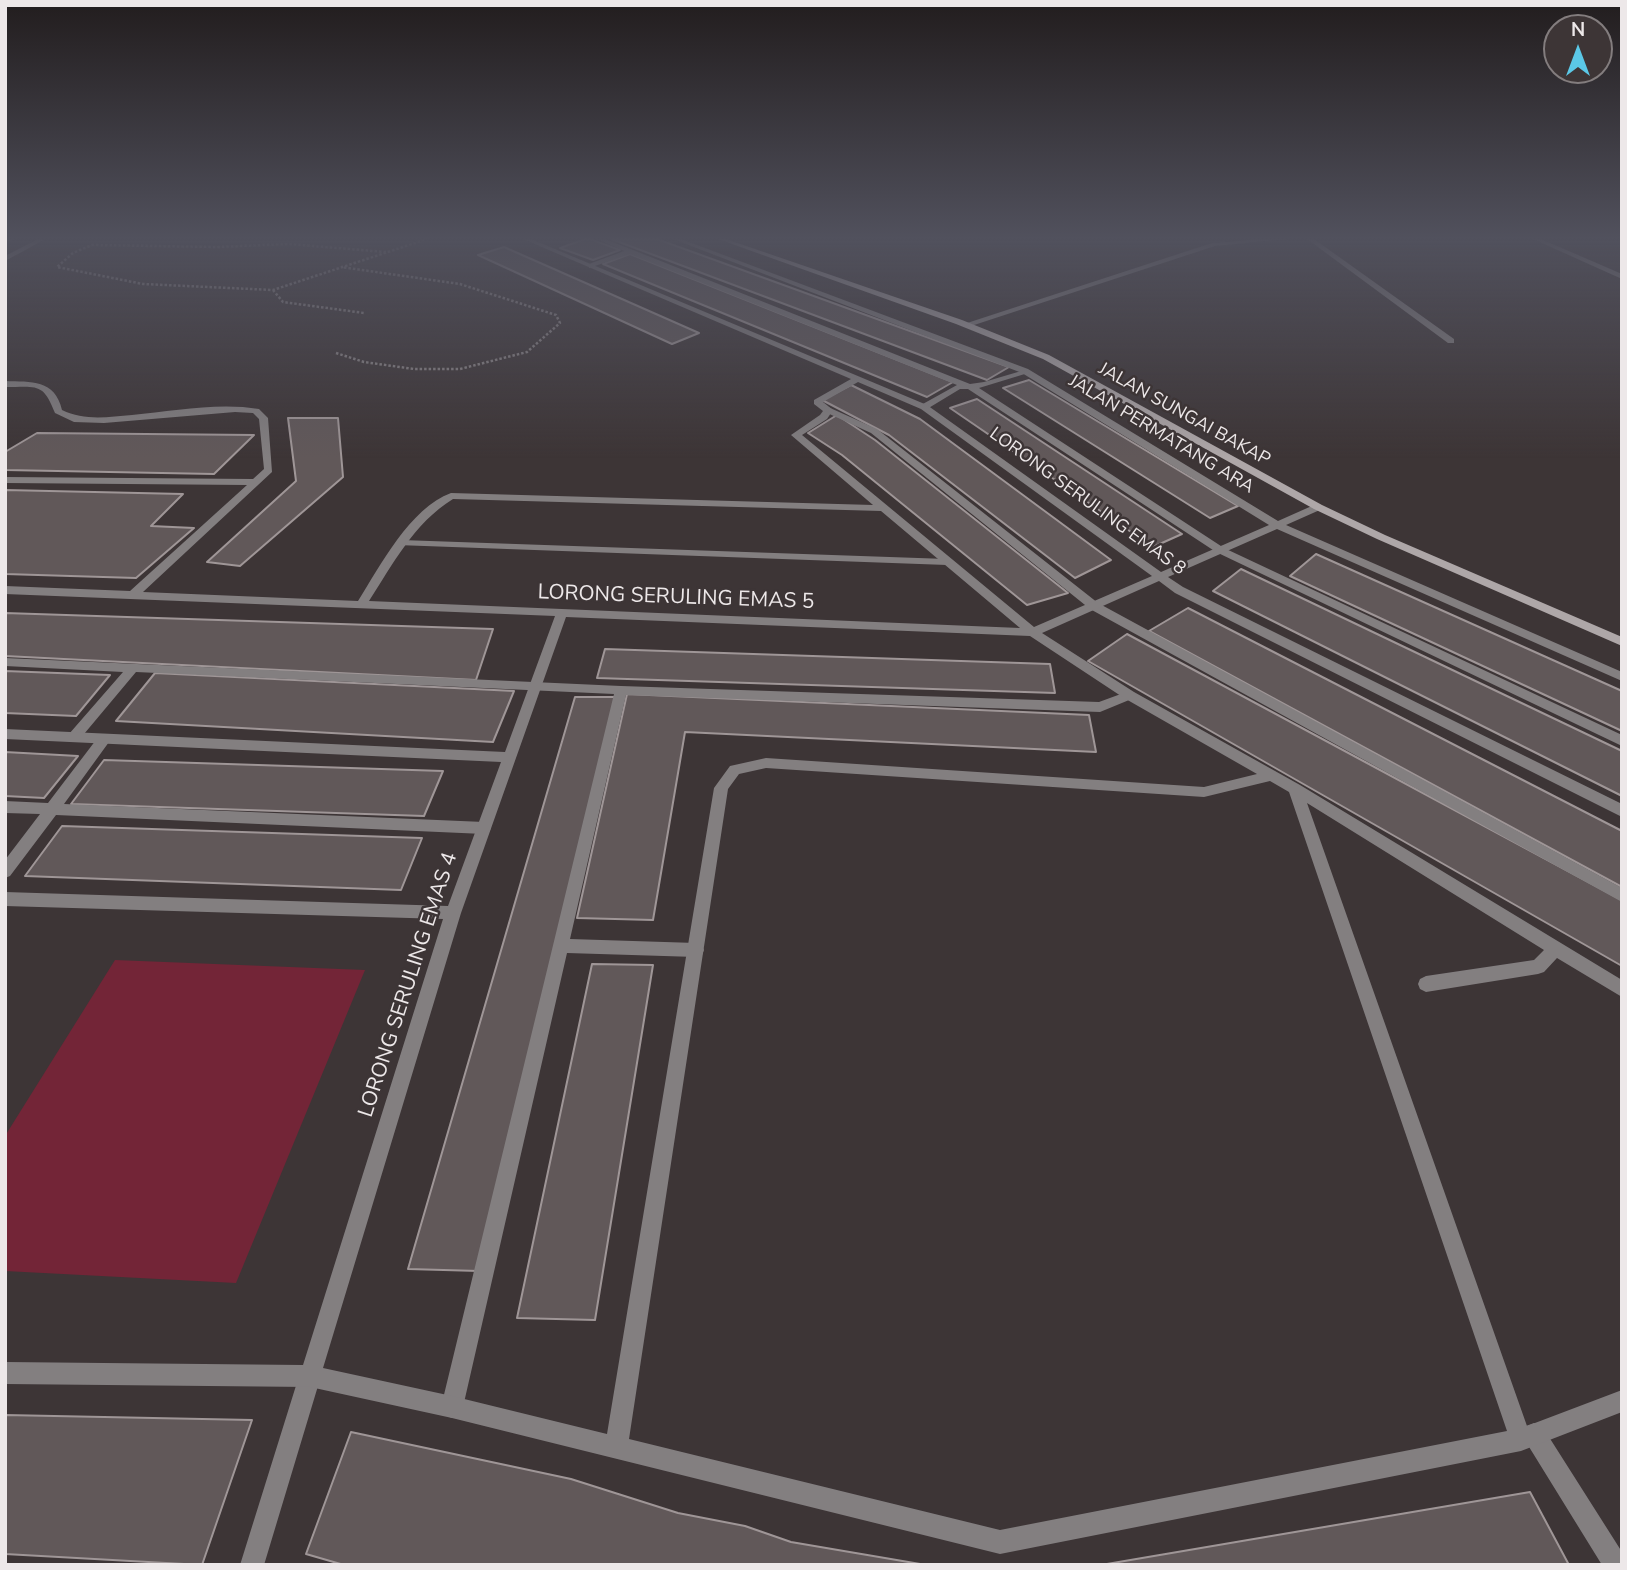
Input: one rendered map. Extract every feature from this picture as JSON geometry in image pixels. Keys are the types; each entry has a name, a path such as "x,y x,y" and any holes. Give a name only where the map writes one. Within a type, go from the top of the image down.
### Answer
{"main road":[{"name":"JALAN SUNGAI BAKAP","path":"929,312 1046,357 1318,507 1622,642"}],"street":[{"name":"LORONG SERULING EMAS 8","path":"701,312 924,407 1179,590 1622,811"},
{"path":"784,312 971,387 1220,550 1622,741"},
{"name":"JALAN PERMATANG ARA","path":"870,312 1025,371 1277,525 1622,677"},
{"path":"965,325 1004,312"},
{"path":"1411,312 1451,341"},
{"path":"924,407 958,387 985,385 1025,371"},
{"path":"857,379 817,402 828,410 874,431 1094,606 1622,896"},
{"path":"5,384 48,388 57,396 58,411 74,419 104,420 223,410 256,411 262,418 269,470 134,594"},
{"path":"828,410 824,417 796,435 1033,632 1129,695 1295,789 1622,989"},
{"path":"5,480 258,482"},
{"path":"362,603 401,543 439,502 451,496 886,508"},
{"name":"LORONG SERULING EMAS 5","path":"5,590 1033,632 1318,507"},
{"path":"401,543 947,562"},
{"name":"LORONG SERULING EMAS 4","path":"252,1565 453,913 562,612"},
{"path":"5,662 535,687 1100,707 1129,695"},
{"path":"74,737 133,668"},
{"path":"452,1407 621,690"},
{"path":"5,734 510,757"},
{"path":"5,873 104,739"},
{"path":"615,1449 721,788 735,769 766,763 1204,792 1271,776"},
{"path":"1295,789 1528,1437 1616,1565"},
{"path":"5,807 484,828"},
{"path":"5,898 453,913"},
{"path":"560,946 696,950"},
{"path":"1426,984 1538,967 1555,949"},
{"path":"5,1373 310,1376 452,1407 1000,1542 1528,1437 1622,1401"}],"path":[{"path":"359,312 364,313"},
{"path":"336,353 364,362 414,369 460,369 527,352 560,323 556,316 545,312"}],"shaded area":[{"path":"115,960 365,970 236,1283 5,1271 5,1136"}],"building":[{"path":"603,312 652,312 699,333 672,344"},
{"path":"721,312 777,312 953,382 927,397"},
{"path":"806,312 858,312 1009,367 987,380"},
{"path":"1029,380 1238,506 1210,518 1003,388"},
{"path":"851,385 920,419 1111,560 1075,578 889,435 822,400"},
{"path":"977,399 1182,534 1153,547 950,408"},
{"path":"837,415 875,440 1068,593 1027,605 842,455 808,433"},
{"path":"288,418 338,418 343,477 240,566 207,562 296,481"},
{"path":"37,433 254,435 214,474 5,470 5,452"},
{"path":"5,490 183,494 151,526 194,528 136,578 5,574"},
{"path":"1316,554 1622,691 1622,731 1290,576"},
{"path":"1241,569 1622,751 1622,796 1213,591"},
{"path":"1188,608 1622,831 1622,887 1149,631"},
{"path":"5,613 493,629 476,680 5,656"},
{"path":"1127,634 1622,900 1622,966 1088,661"},
{"path":"605,649 1050,664 1055,693 597,678"},
{"path":"5,671 110,675 76,716 5,713"},
{"path":"155,673 514,691 493,742 116,721"},
{"path":"627,694 1089,715 1096,752 685,732 653,920 577,918"},
{"path":"575,697 619,697 479,1271 408,1269"},
{"path":"5,752 78,756 44,798 5,796"},
{"path":"104,760 443,771 424,816 71,804"},
{"path":"62,826 422,838 401,890 25,876"},
{"path":"592,964 653,965 595,1320 517,1318"},
{"path":"5,1415 252,1420 202,1565 5,1554"},
{"path":"351,1432 571,1479 678,1513 745,1526 791,1542 926,1565 344,1565 306,1554"},
{"path":"1530,1492 1569,1565 1101,1565"}]}
